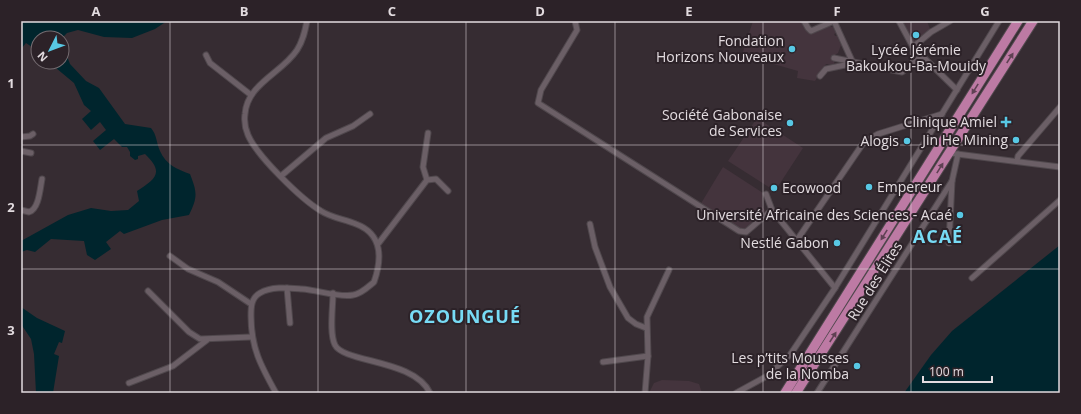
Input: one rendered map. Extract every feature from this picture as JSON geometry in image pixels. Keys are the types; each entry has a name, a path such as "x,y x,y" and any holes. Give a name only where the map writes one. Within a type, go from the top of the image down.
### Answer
{"highway":[{"path":"785,393 1018,21"},
{"path":"796,393 954,153 1033,21"}],"street":[{"path":"276,393 258,359 251,337 250,304 254,298 264,291 287,288 356,294 374,282 380,258 378,244 372,235 357,224 320,210 266,162 249,136 245,125 246,105 251,96 297,49 307,21"},
{"path":"575,21 577,30 541,90 538,103 739,231 746,232 772,210"},
{"path":"804,21 811,30 834,21 853,63"},
{"path":"899,21 913,48 957,90"},
{"path":"913,48 931,32 950,21"},
{"path":"736,393 767,376 783,362 835,288 999,21"},
{"path":"206,55 210,63 251,96"},
{"path":"834,58 902,72 921,57"},
{"path":"820,76 826,69 853,63"},
{"path":"1017,161 1018,156 1060,107"},
{"path":"281,176 326,138 353,126 370,114"},
{"path":"797,240 864,142 878,134 942,114"},
{"path":"427,180 423,167 428,133"},
{"path":"21,137 30,136 33,134"},
{"path":"21,150 31,153"},
{"path":"949,243 954,153 1060,167"},
{"path":"378,244 427,180 431,178 436,179 448,192"},
{"path":"21,210 28,212 34,209 37,203 42,179"},
{"name":"Rue des Élites","path":"817,393 952,181"},
{"path":"766,194 772,210 835,288"},
{"path":"972,278 1060,200"},
{"path":"590,224 595,248 610,287 628,318 636,324 646,328"},
{"path":"170,256 188,268 218,282 250,304"},
{"path":"645,393 648,356 646,328 647,317 669,270"},
{"path":"287,288 290,323"},
{"path":"148,291 189,332 200,339 207,340 251,337"},
{"path":"333,293 332,336 338,349 345,353 380,361 402,370 423,383 430,393"},
{"path":"129,383 173,366 207,340"},
{"path":"603,362 648,356"}],"shaded area":[{"name":"Fondation Horizons Nouveaux","path":"753,21 802,21 809,33 815,33 828,26 833,27 836,33 834,34 837,36 841,45 838,53 835,55 834,65 826,64 815,81 797,78 798,71 742,55"},
{"name":"Lycée Jérémie Bakoukou-Ba-Mouidy","path":"902,21 927,21 930,29 916,42 913,42"},
{"path":"757,118 803,148 775,191 728,161"},
{"path":"723,167 763,193 762,206 766,212 744,232 700,205"},
{"path":"662,380 689,381 699,384 702,393 649,393 654,383"}],"water":[{"path":"21,21 167,21 155,29 132,38 104,37 78,30 70,32 70,30 30,30 30,46 26,43 21,49"},
{"path":"70,64 86,81 99,88 125,124 151,128 162,156 172,166 190,174 196,194 194,204 189,215 162,220 124,234 120,231 106,242 111,249 95,260 87,255 84,241 51,239 35,252 27,250 21,252 21,241 68,215 91,208 111,211 128,210 139,201 137,191 149,183 155,175 155,166 145,154 138,156 138,159 135,160 130,156 130,152 127,147 122,147 114,139 100,150 93,141 106,130 100,122 91,130 82,119 91,111 84,105 74,83 58,70 70,70"},
{"path":"1060,245 1060,393 904,393 931,355 952,331"},
{"path":"21,307 37,318 65,331 62,343 59,342 54,354 59,356 53,393 36,393 34,354 31,339 21,324"}],"place":[{"name":"Lycée Jérémie Bakoukou-Ba-Mouidy","path":"916,35"},
{"name":"Fondation Horizons Nouveaux","path":"792,49"},
{"name":"Clinique Amiel","path":"1006,122"},
{"name":"Société Gabonaise de Services","path":"790,123"},
{"name":"Jin He Mining","path":"1016,140"},
{"name":"Alogis","path":"907,141"},
{"name":"Empereur","path":"869,187"},
{"name":"Ecowood","path":"774,188"},
{"name":"Université Africaine des Sciences - Acaé","path":"960,215"},
{"name":"Nestlé Gabon","path":"837,243"},
{"name":"Les p’tits Mousses de la Nomba","path":"857,366"}],"district":[{"name":"ACAÉ","path":"938,237"},
{"name":"OZOUNGUÉ","path":"465,317"}]}
